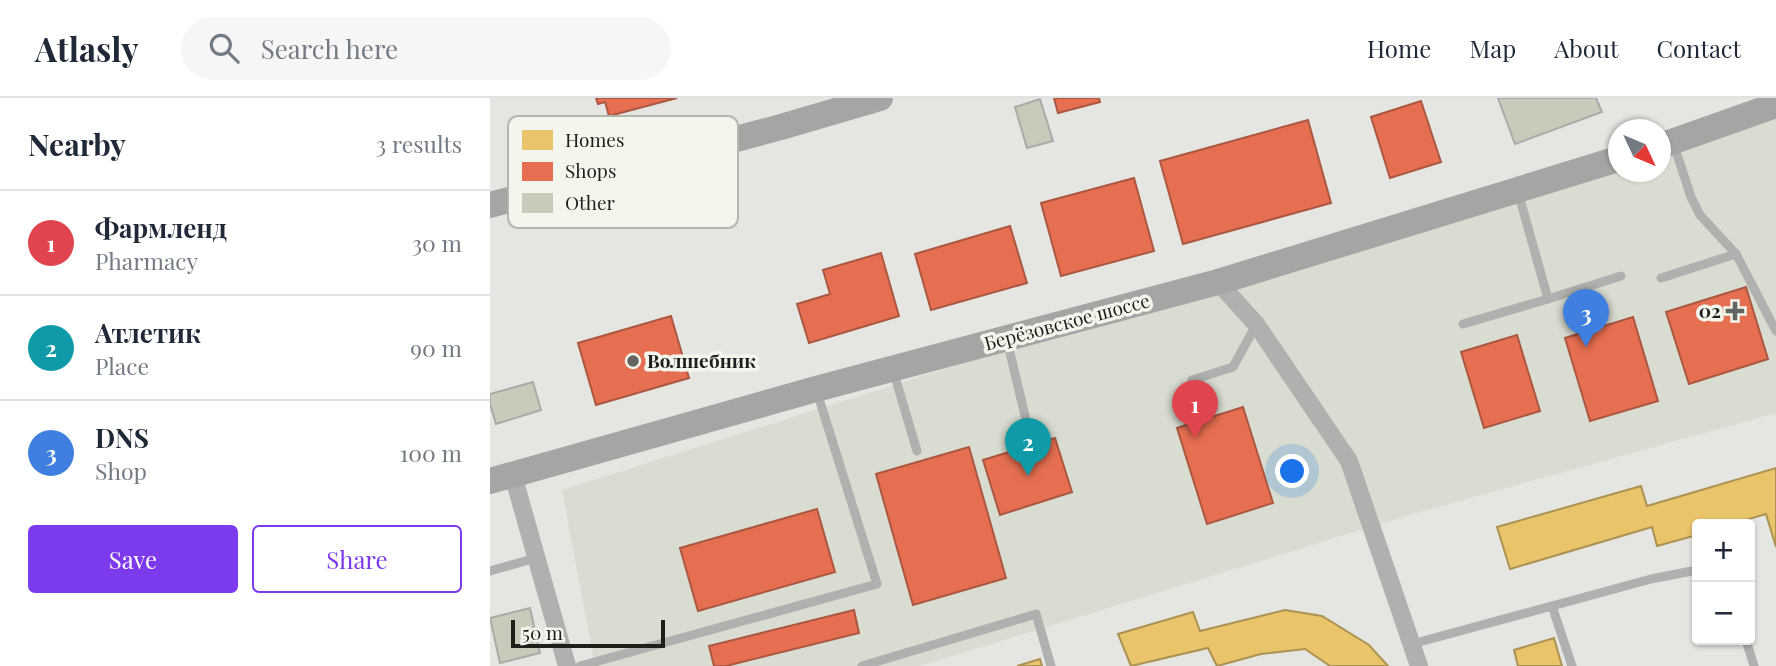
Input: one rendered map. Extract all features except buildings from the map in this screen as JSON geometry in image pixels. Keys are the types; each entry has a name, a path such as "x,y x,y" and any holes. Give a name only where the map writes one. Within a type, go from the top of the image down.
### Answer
{"main road":[{"path":"738,139 880,98"},
{"path":"1671,143 1776,106"},
{"name":"Берёзовское шоссе","path":"502,478 816,389 1218,282 1608,162"},
{"path":"490,205 508,200"}],"street":[{"path":"1218,282 1256,324 1349,461 1419,666"},
{"path":"502,478 536,558 567,666"}],"lane":[{"path":"1671,153 1700,215 1736,254 1776,331"},
{"path":"1517,190 1548,299"},
{"path":"1661,278 1736,254"},
{"path":"1463,324 1621,276"},
{"path":"1192,380 1233,367 1256,324"},
{"path":"1006,339 1026,419"},
{"path":"893,369 918,451"},
{"path":"580,666 877,584 816,389"},
{"path":"490,571 536,558"},
{"path":"1412,644 1651,579 1692,571"},
{"path":"1552,606 1572,666"},
{"path":"862,666 1036,614 1051,666"},
{"path":"1748,645 1754,666"}],"shaded area":[{"path":"1776,106 1776,413 1416,513 920,666 595,666 562,490 1608,159 1608,182 1671,182 1671,140"}],"place":[{"name":"02","path":"1735,311"},
{"name":"DNS","path":"1586,347"},
{"name":"Волшебник","path":"633,361"},
{"name":"Фармленд","path":"1195,438"},
{"name":"Атлетик","path":"1028,476"}]}
